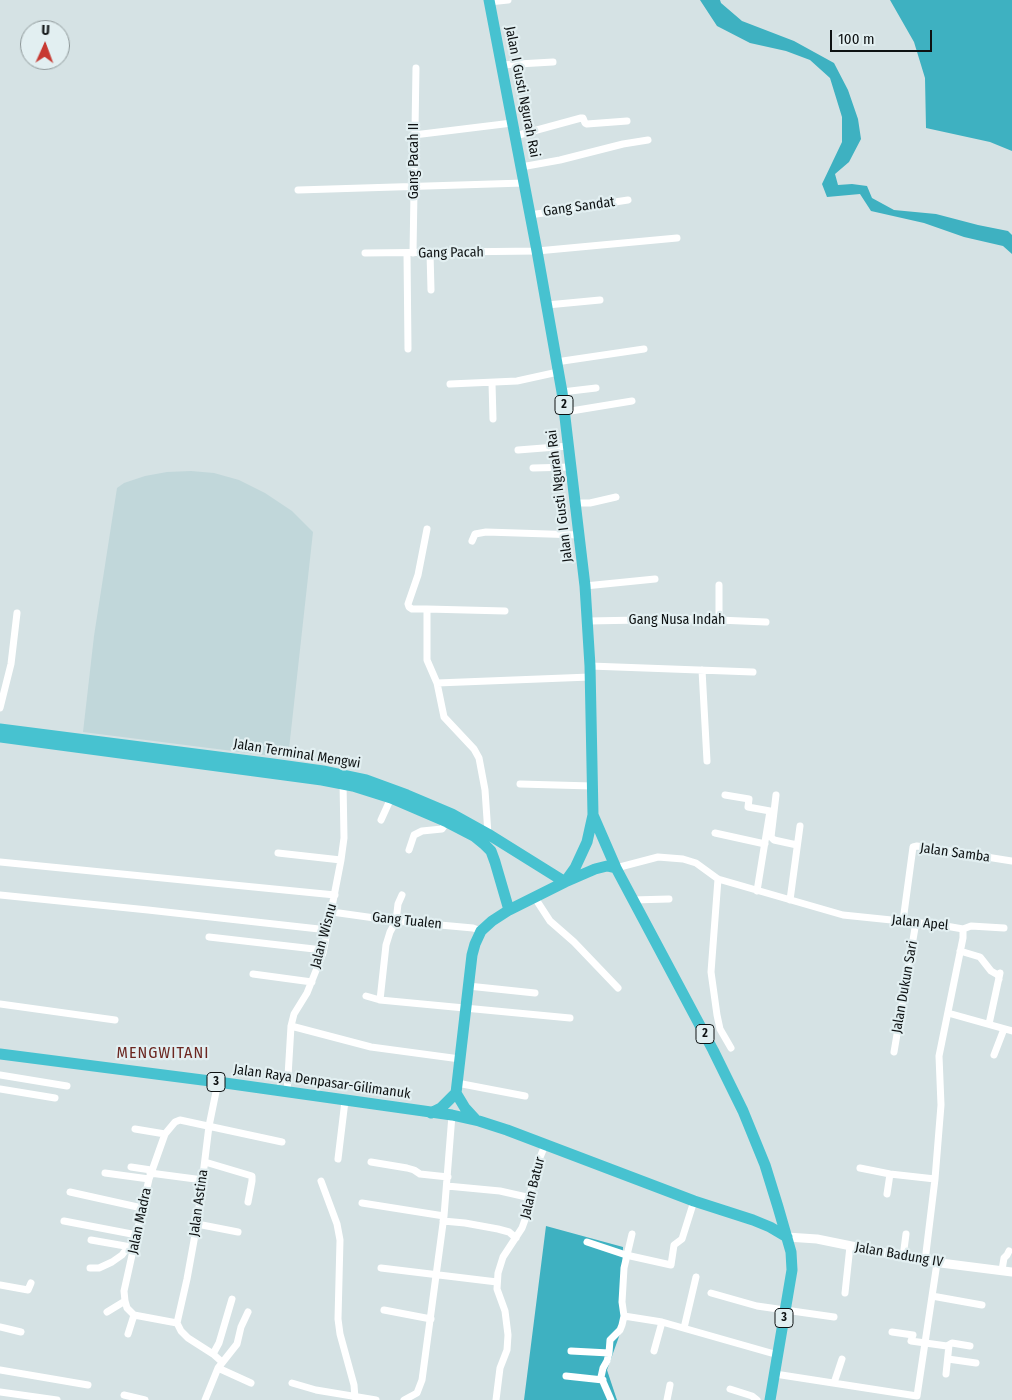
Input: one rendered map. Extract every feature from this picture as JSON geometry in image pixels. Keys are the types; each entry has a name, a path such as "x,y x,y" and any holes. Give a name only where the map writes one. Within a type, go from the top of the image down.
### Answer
{"highway":[{"name":"Jalan I Gusti Ngurah Rai","path":"489,1 547,305 565,412 588,622 592,814"},
{"name":"Jalan Terminal Mengwi","path":"0,729 231,758 343,780 450,818 491,851 509,910"},
{"name":"Jalan Terminal Mengwi","path":"0,737 272,773 343,780 366,780 394,790 450,818 488,834 565,882"},
{"name":"2","path":"592,814 632,900 714,1050 743,1111 765,1165 778,1206"},
{"name":"2","path":"481,931 509,910 565,882 575,868 587,842 592,814"},
{"path":"565,882 595,869 607,866 616,868"},
{"path":"431,1113 441,1108 457,1088 463,1057 465,1008 474,944 481,931"},
{"name":"Jalan Raya Denpasar-Gilimanuk","path":"0,1054 218,1082 476,1120 694,1201 753,1220 788,1237"},
{"path":"457,1088 465,1108 476,1120"},
{"path":"753,1220 769,1219 775,1214 778,1206"},
{"name":"3","path":"770,1400 792,1270 788,1237 778,1206"}],"street":[{"path":"489,1 508,0"},
{"path":"501,65 553,62"},
{"name":"Gang Pacah II","path":"408,349 416,68"},
{"path":"515,136 581,118 587,124 627,121"},
{"path":"414,135 512,123"},
{"path":"521,167 648,140"},
{"path":"298,190 524,182"},
{"name":"Gang Sandat","path":"530,215 628,200"},
{"name":"Gang Pacah","path":"365,253 537,252 677,238"},
{"path":"430,253 431,290"},
{"path":"547,305 600,300"},
{"path":"450,384 517,381 557,367 644,350"},
{"path":"492,383 492,419"},
{"path":"562,392 596,388"},
{"path":"565,412 632,401"},
{"path":"518,450 569,446"},
{"path":"533,468 571,467"},
{"path":"576,503 590,503 616,497"},
{"path":"427,529 418,576 408,604 409,607 412,609 505,611"},
{"path":"472,541 475,534 486,532 579,535"},
{"path":"585,586 655,579"},
{"path":"719,585 719,619"},
{"path":"427,609 427,660 437,683 444,717 474,749 479,758 485,790 488,834"},
{"path":"0,708 11,664 17,613"},
{"name":"Gang Nusa Indah","path":"588,622 647,619 719,619 766,622"},
{"path":"437,683 590,671 702,670 753,672"},
{"path":"702,670 707,761"},
{"name":"Jalan Wisnu","path":"287,1093 291,1026 294,1014 312,982 323,950 342,860 344,838 343,780"},
{"path":"520,784 592,786"},
{"path":"725,795 749,800 748,807 770,811 757,891"},
{"path":"776,795 771,837 774,840 797,845"},
{"path":"381,820 391,798"},
{"path":"409,850 414,835 418,832 442,829 450,818"},
{"path":"790,900 800,826"},
{"path":"715,834 765,844"},
{"name":"Jalan Samba","path":"903,921 913,847 917,846 1012,861"},
{"path":"278,853 342,860"},
{"name":"Jalan Apel","path":"616,868 652,858 679,858 692,861 718,879 843,915 916,922 963,929 940,1056 941,1105 935,1179 925,1261"},
{"path":"0,862 335,894"},
{"path":"718,879 711,972 716,1015 720,1029 731,1048"},
{"path":"0,895 328,930"},
{"path":"380,1000 386,945 392,926 396,921 398,904 402,895"},
{"path":"535,898 550,921 574,942 618,988"},
{"path":"632,900 669,900"},
{"name":"Gang Tualen","path":"332,912 396,921 472,928 481,931"},
{"name":"Jalan Dukun Sari","path":"894,1052 916,922"},
{"path":"963,929 971,926 1004,928"},
{"path":"209,937 323,950"},
{"path":"960,951 980,957 991,971 1000,976 989,1024"},
{"path":"253,974 312,982"},
{"path":"468,986 535,993"},
{"path":"366,996 380,1000 570,1018"},
{"path":"0,1004 115,1020"},
{"path":"948,1013 1012,1031"},
{"path":"291,1026 371,1047 463,1057"},
{"path":"994,1055 1004,1028"},
{"path":"0,1076 67,1086"},
{"name":"Jalan Astina","path":"177,1323 188,1278 218,1082"},
{"path":"457,1088 525,1096"},
{"path":"0,1089 55,1098"},
{"path":"338,1159 345,1101"},
{"path":"404,1400 411,1397 420,1388 431,1319 447,1186 452,1115"},
{"path":"134,1129 165,1134 175,1122 180,1120 282,1142"},
{"name":"Jalan Madra","path":"125,1300 124,1291 131,1247 137,1234 150,1174 165,1134"},
{"name":"Jalan Batur","path":"496,1400 500,1368 507,1350 508,1335 505,1311 499,1298 497,1282 500,1264 526,1217 535,1170 544,1145"},
{"path":"205,1162 252,1176 248,1202"},
{"path":"371,1162 407,1168 420,1174 448,1177"},
{"path":"131,1167 150,1174"},
{"path":"860,1168 890,1174 935,1179"},
{"path":"104,1173 150,1174 203,1180"},
{"path":"887,1194 890,1174"},
{"path":"321,1181 337,1224 340,1240 338,1319 340,1334 358,1399"},
{"path":"447,1186 500,1192 531,1198"},
{"path":"70,1192 142,1208"},
{"path":"587,1242 626,1255 671,1265 674,1245 682,1239 694,1201"},
{"path":"362,1203 498,1229 509,1232 516,1238"},
{"path":"64,1221 137,1234"},
{"path":"197,1224 238,1232"},
{"path":"611,1400 602,1372 609,1353 611,1337 620,1330 624,1316 622,1302 626,1255 632,1234"},
{"path":"903,1257 906,1234"},
{"name":"Jalan Badung IV","path":"788,1237 818,1239 937,1263 1012,1272"},
{"path":"91,1240 131,1247"},
{"path":"845,1293 850,1246"},
{"path":"90,1268 99,1268 112,1262 131,1247"},
{"path":"1002,1270 1004,1258 1008,1255 1009,1251"},
{"path":"775,1374 917,1396 937,1263"},
{"path":"381,1268 497,1282"},
{"path":"684,1328 696,1277"},
{"path":"0,1286 28,1290 31,1283"},
{"path":"711,1293 757,1306 834,1317"},
{"path":"932,1296 982,1305"},
{"path":"213,1354 232,1299"},
{"path":"106,1312 125,1300 127,1308 134,1315 177,1323 181,1331 188,1338 213,1354 220,1365 251,1384"},
{"path":"384,1310 431,1319"},
{"path":"206,1400 220,1365 236,1344 248,1312"},
{"path":"128,1334 134,1315"},
{"path":"624,1316 662,1322 778,1355"},
{"path":"654,1350 662,1322"},
{"path":"0,1327 21,1332"},
{"path":"892,1332 912,1335 911,1341 970,1346"},
{"path":"946,1374 949,1345"},
{"path":"571,1351 609,1353"},
{"path":"834,1383 842,1359"},
{"path":"948,1359 976,1363"},
{"path":"0,1370 88,1385"},
{"path":"566,1376 603,1380"},
{"path":"292,1383 358,1399 376,1400"},
{"path":"667,1400 670,1385"},
{"path":"730,1389 752,1396 757,1400"},
{"path":"0,1392 57,1400"},
{"path":"124,1395 145,1400"}],"shaded area":[{"path":"700,0 720,0 742,21 794,41 834,63 848,90 858,119 861,139 849,162 835,174 838,185 867,186 872,198 894,210 936,214 1008,231 1012,235 1012,254 1003,246 964,237 924,223 871,211 860,194 827,197 822,184 842,142 842,117 830,78 810,60 786,51 750,43 717,26"},
{"path":"890,0 1012,0 1012,151 990,142 926,128 925,78 914,42"},
{"path":"191,471 214,473 239,480 265,493 292,511 313,532 288,758 83,732 94,636 117,488 124,483 145,476 167,472"},
{"path":"546,1226 623,1247 621,1331 607,1370 617,1400 524,1400"}],"district":[{"name":"MENGWITANI","path":"163,1054"}]}
